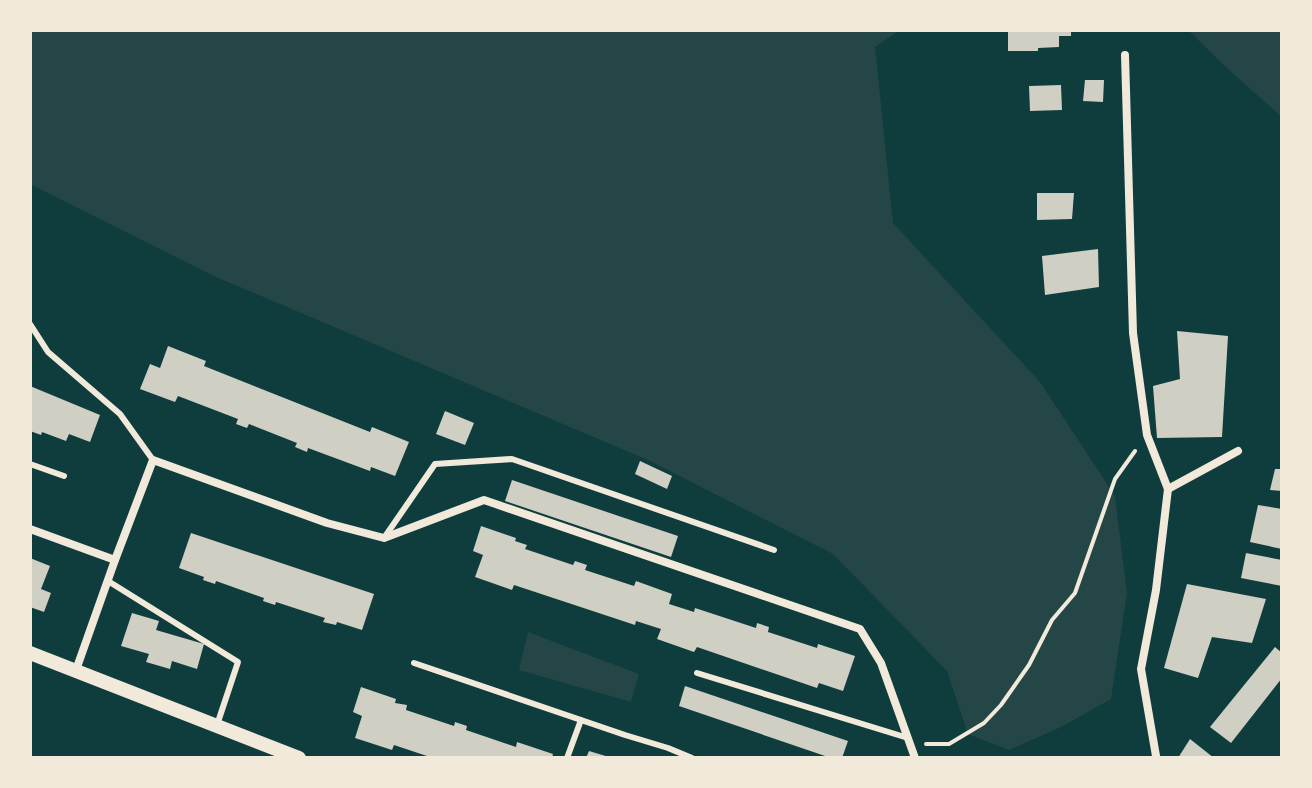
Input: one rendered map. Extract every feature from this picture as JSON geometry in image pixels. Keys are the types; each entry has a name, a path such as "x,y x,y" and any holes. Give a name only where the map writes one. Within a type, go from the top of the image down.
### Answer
{"street":[{"path":"1125,55 1133,333 1147,435 1168,489 1156,590 1141,669 1156,757"},
{"path":"1168,489 1238,451"},
{"path":"76,670 153,460 327,523 384,538 484,500 860,629 881,663 915,758"},
{"path":"30,529 115,560"},
{"path":"30,653 299,758"}],"lane":[{"path":"30,324 48,352 120,414 153,460"},
{"path":"384,538 435,464 512,459 774,550"},
{"path":"30,464 64,476"},
{"path":"108,581 238,662 217,725"},
{"path":"414,663 692,758"},
{"path":"697,673 908,738"},
{"path":"567,758 581,720"}],"path":[{"path":"908,738 929,745 949,744 984,723 1001,705 1029,665 1052,620 1075,593 1115,479 1147,435"}],"shaded area":[{"path":"30,30 900,30 875,47 893,223 1040,382 1115,496 1127,593 1111,699 1063,726 1009,750 968,734 947,671 833,554 648,460 214,276 30,184"},
{"path":"1188,30 1282,30 1282,117 1229,70"},
{"path":"528,632 639,674 631,702 519,670"}],"building":[{"path":"1008,30 1071,30 1071,36 1059,36 1059,47 1008,51"},
{"path":"1085,80 1104,80 1103,102 1083,101"},
{"path":"1061,85 1062,110 1030,111 1029,86"},
{"path":"1037,193 1074,193 1072,219 1037,220"},
{"path":"1098,249 1099,287 1045,295 1042,256"},
{"path":"1177,331 1228,336 1222,437 1157,438 1153,386 1180,379"},
{"path":"168,346 206,361 204,366 370,432 372,427 409,442 395,476 371,467 370,471 308,448 307,452 295,447 297,443 249,424 247,428 236,424 238,419 178,396 175,402 140,389 150,364 160,368"},
{"path":"30,386 100,415 90,442 69,434 66,441 30,431"},
{"path":"445,411 474,423 465,445 436,434"},
{"path":"640,461 672,476 667,489 635,474"},
{"path":"1275,469 1282,469 1282,491 1270,490"},
{"path":"512,480 678,536 671,557 505,501"},
{"path":"1258,505 1282,509 1282,549 1250,542"},
{"path":"481,526 516,538 515,541 527,545 525,549 573,565 575,561 587,565 585,570 634,586 636,581 672,594 669,604 694,612 695,608 756,628 757,623 769,627 768,632 855,656 843,691 819,683 817,688 697,647 694,652 657,639 661,629 636,621 635,625 514,585 512,590 475,577 483,555 473,551"},
{"path":"191,533 374,594 362,630 337,622 336,625 323,622 325,618 276,602 275,605 263,601 264,598 216,581 215,584 203,580 204,577 179,568"},
{"path":"1246,553 1282,560 1282,586 1241,578"},
{"path":"30,558 50,566 41,589 51,593 44,612 30,607"},
{"path":"1187,584 1266,599 1252,643 1212,637 1198,678 1164,668"},
{"path":"132,613 159,621 156,630 204,644 197,669 172,661 170,669 146,662 149,654 121,646"},
{"path":"1275,647 1282,653 1282,678 1231,743 1210,727"},
{"path":"685,686 848,741 842,758 831,758 679,706"},
{"path":"361,687 396,699 395,703 407,705 406,710 454,726 455,722 467,726 466,730 516,747 517,742 553,754 552,758 433,758 394,745 392,750 355,738 362,716 353,712"},
{"path":"1190,739 1214,758 1178,758"},
{"path":"589,751 609,757 609,758 586,758"}]}
